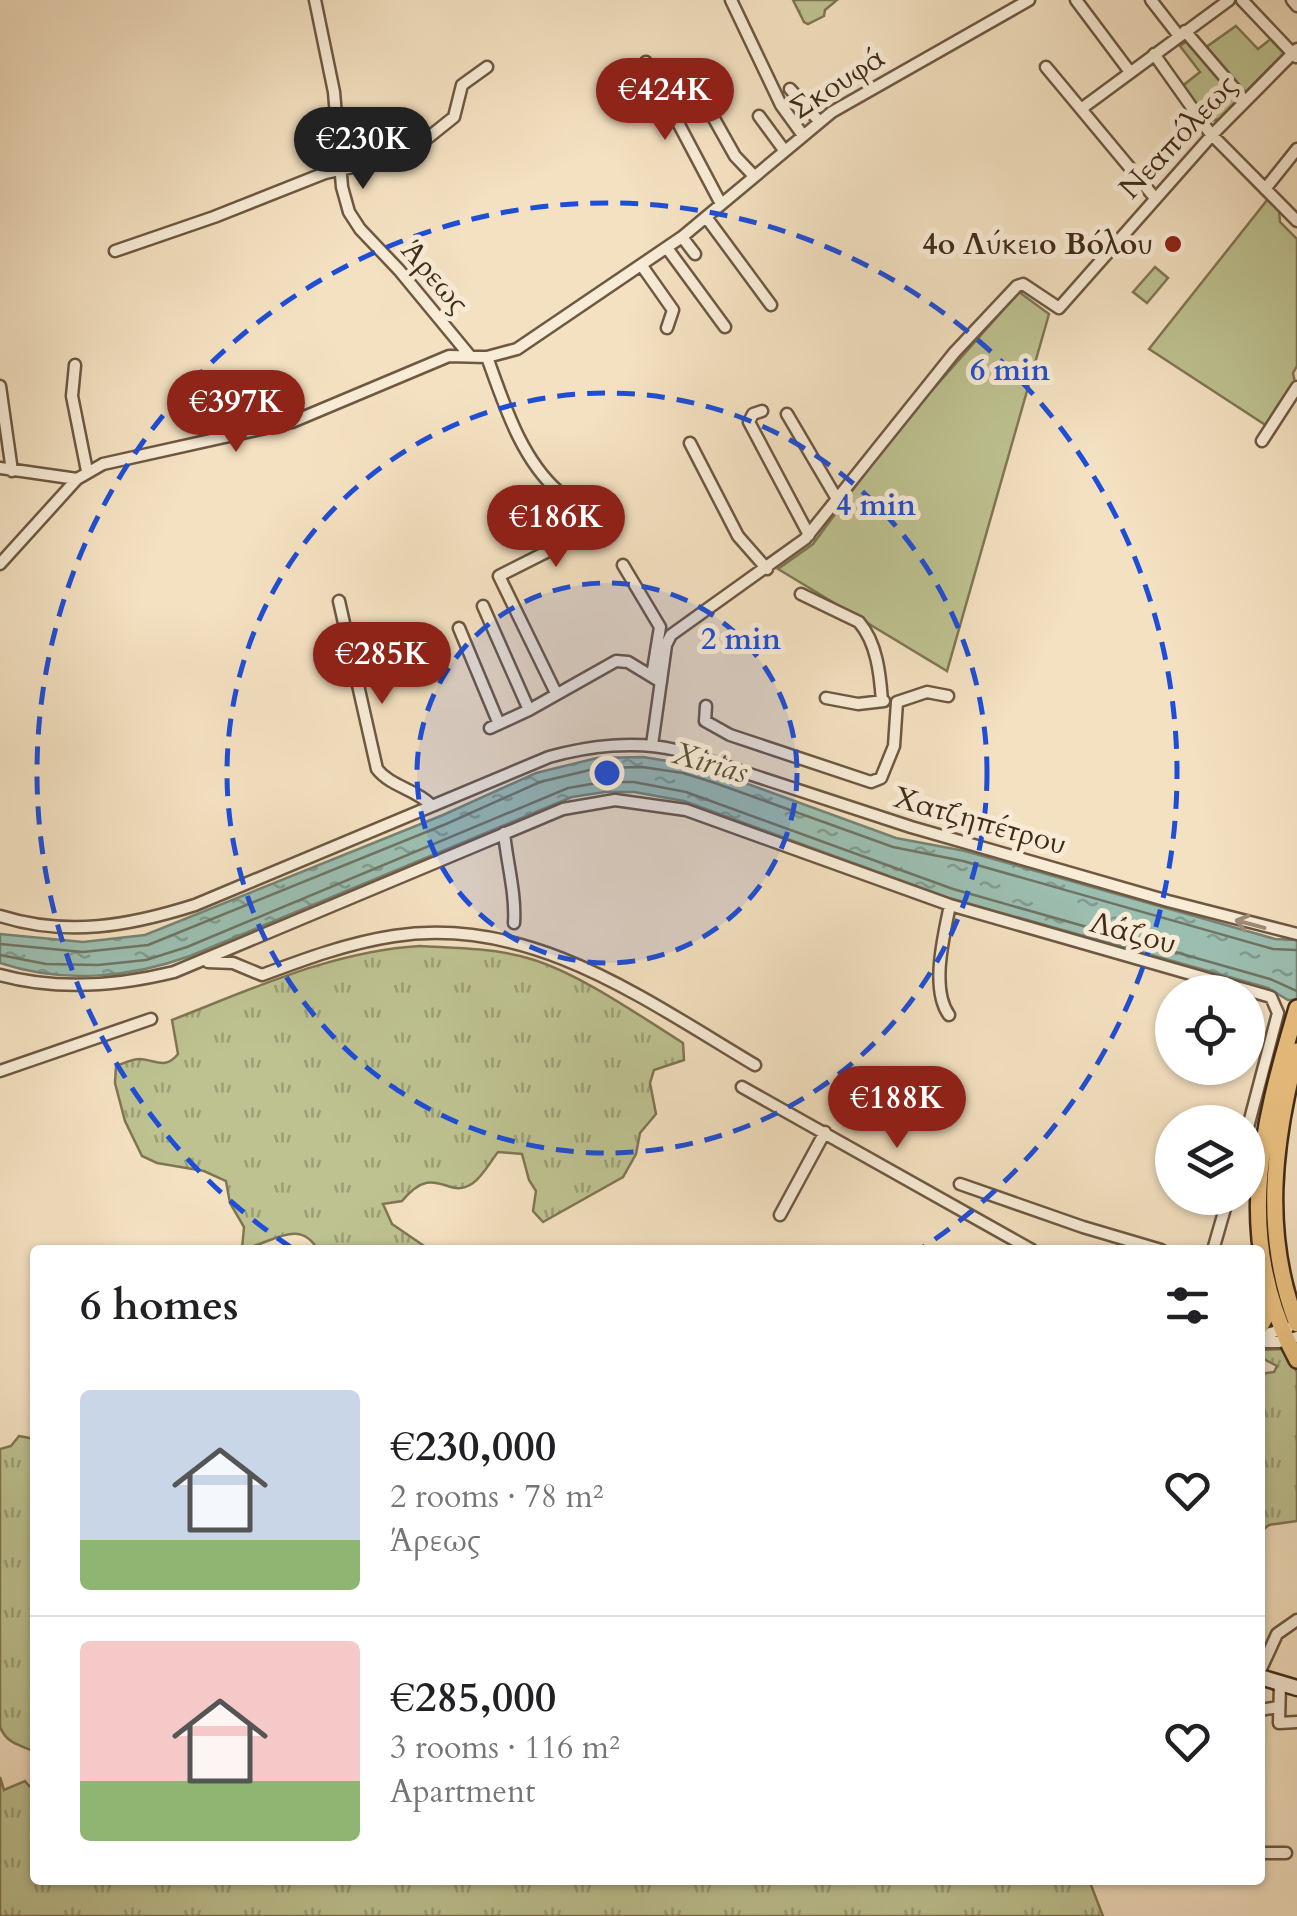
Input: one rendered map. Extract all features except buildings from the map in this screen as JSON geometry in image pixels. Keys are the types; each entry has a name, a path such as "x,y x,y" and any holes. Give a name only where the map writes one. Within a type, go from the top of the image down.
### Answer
{"main road":[{"path":"1265,1245 1258,1224 1260,1158 1275,1082 1297,1008"},
{"path":"1265,1318 1277,1285 1274,1162 1297,1051"},
{"path":"1265,1246 1292,1331 1297,1360"},
{"path":"1277,1285 1297,1306"}],"street":[{"name":"Άρεως","path":"314,0 334,92 344,199 360,229 470,356"},
{"path":"731,0 781,104 802,134"},
{"name":"Σκουφά","path":"487,356 526,343 642,266 844,103 1029,0"},
{"path":"1076,0 1130,72"},
{"path":"1151,0 1245,102"},
{"path":"1081,109 1229,0"},
{"path":"1242,0 1296,54"},
{"path":"1292,0 1297,6"},
{"path":"1154,54 1212,135 1297,221"},
{"name":"Νεαπόλεως","path":"836,499 954,353 1017,286 1023,284 1059,308 1212,135 1296,54"},
{"path":"646,62 721,204"},
{"path":"1046,66 1154,198"},
{"path":"115,250 325,173 376,162 437,133 456,114 466,81 486,67"},
{"path":"690,76 734,156 754,176"},
{"path":"790,89 820,120"},
{"path":"759,116 784,150"},
{"path":"1266,189 1297,149"},
{"path":"706,217 771,305"},
{"path":"682,237 695,254"},
{"path":"667,248 725,326"},
{"path":"642,266 673,310 667,328"},
{"path":"0,386 6,470 82,475 130,456 292,422 438,360 487,356 508,413 538,472 559,492"},
{"path":"0,564 82,475 72,396 75,365"},
{"path":"1262,442 1297,387"},
{"path":"762,410 753,414 749,422 809,535"},
{"path":"657,679 672,635 809,535 836,499 787,414"},
{"path":"690,443 738,536 767,569"},
{"path":"556,693 499,576 594,528"},
{"path":"623,565 660,627 652,745"},
{"path":"801,594 859,622 866,630 880,676 882,701"},
{"path":"339,601 377,769 430,804"},
{"path":"484,606 529,710"},
{"path":"459,628 494,726 616,661 628,662 657,679"},
{"path":"826,698 858,704 900,700 927,692 948,696"},
{"path":"706,706 705,722 730,735 871,782 882,778 892,755 896,705 900,700"},
{"name":"Χατζηπέτρου","path":"0,916 34,925 81,929 156,918 430,804 570,751 652,745 911,827 1297,934"},
{"name":"Λάζου","path":"0,976 94,985 139,980 202,962 564,808 615,800 697,814 950,905 1271,997 1278,1009 1254,1105"},
{"path":"504,833 515,904 514,923"},
{"path":"949,1015 939,994 942,943 950,905"},
{"path":"202,962 234,963 262,976 335,948 397,935 456,934 513,942 570,959 604,976 755,1065"},
{"path":"0,1071 151,1019"},
{"path":"742,1087 1023,1245"},
{"path":"780,1215 826,1132"},
{"path":"960,1184 1147,1245"},
{"path":"1215,1245 1223,1215"},
{"path":"1265,1338 1292,1331"},
{"path":"1265,1662 1274,1639 1297,1620"},
{"path":"1265,1676 1297,1688"},
{"path":"1280,1684 1280,1725 1297,1722"},
{"path":"1265,1709 1278,1707"},
{"path":"1265,1853 1286,1853"}],"green space":[{"path":"793,0 837,0 825,10 824,16 808,24"},
{"path":"1236,26 1258,49 1272,38 1285,52 1219,119 1210,121 1181,87 1200,72 1180,46 1188,40 1199,52"},
{"path":"1268,199 1279,210 1280,222 1297,239 1297,366 1293,373 1295,383 1267,426 1149,349"},
{"path":"1155,267 1168,278 1147,303 1133,292"},
{"path":"1019,292 1049,314 947,671 778,569 813,544 897,430"},
{"path":"420,946 495,951 540,962 604,993 683,1043 684,1060 654,1070 650,1083 656,1114 640,1133 636,1154 623,1177 543,1222 533,1211 536,1191 522,1154 498,1152 480,1177 464,1188 433,1182 414,1189 402,1201 383,1204 392,1224 423,1245 314,1245 302,1235 293,1234 242,1245 244,1227 230,1203 226,1181 204,1171 157,1163 142,1156 125,1121 115,1083 116,1066 137,1059 169,1062 178,1054 172,1020 293,973 388,949"},
{"path":"1283,1349 1297,1372 1297,1521 1265,1528 1265,1373 1274,1372 1277,1366 1265,1360 1265,1350"},
{"path":"19,1436 30,1438 30,1750 10,1741 0,1727 0,1449 11,1446"},
{"path":"0,1777 4,1790 25,1781 30,1786 30,1885 1091,1885 1103,1916 0,1916"}],"water":[{"path":"643,757 686,764 896,838 965,851 1275,939 1297,940 1297,1000 1288,1000 1265,987 1265,975 1222,975 949,898 684,801 634,792 572,797 167,963 120,973 72,976 0,963 0,934 83,942 145,935 443,815 536,773 597,758"}],"place":[{"name":"4ο Λύκειο Βόλου","path":"1173,244"}],"water label":[{"name":"Xirias","path":"710,763"}]}
